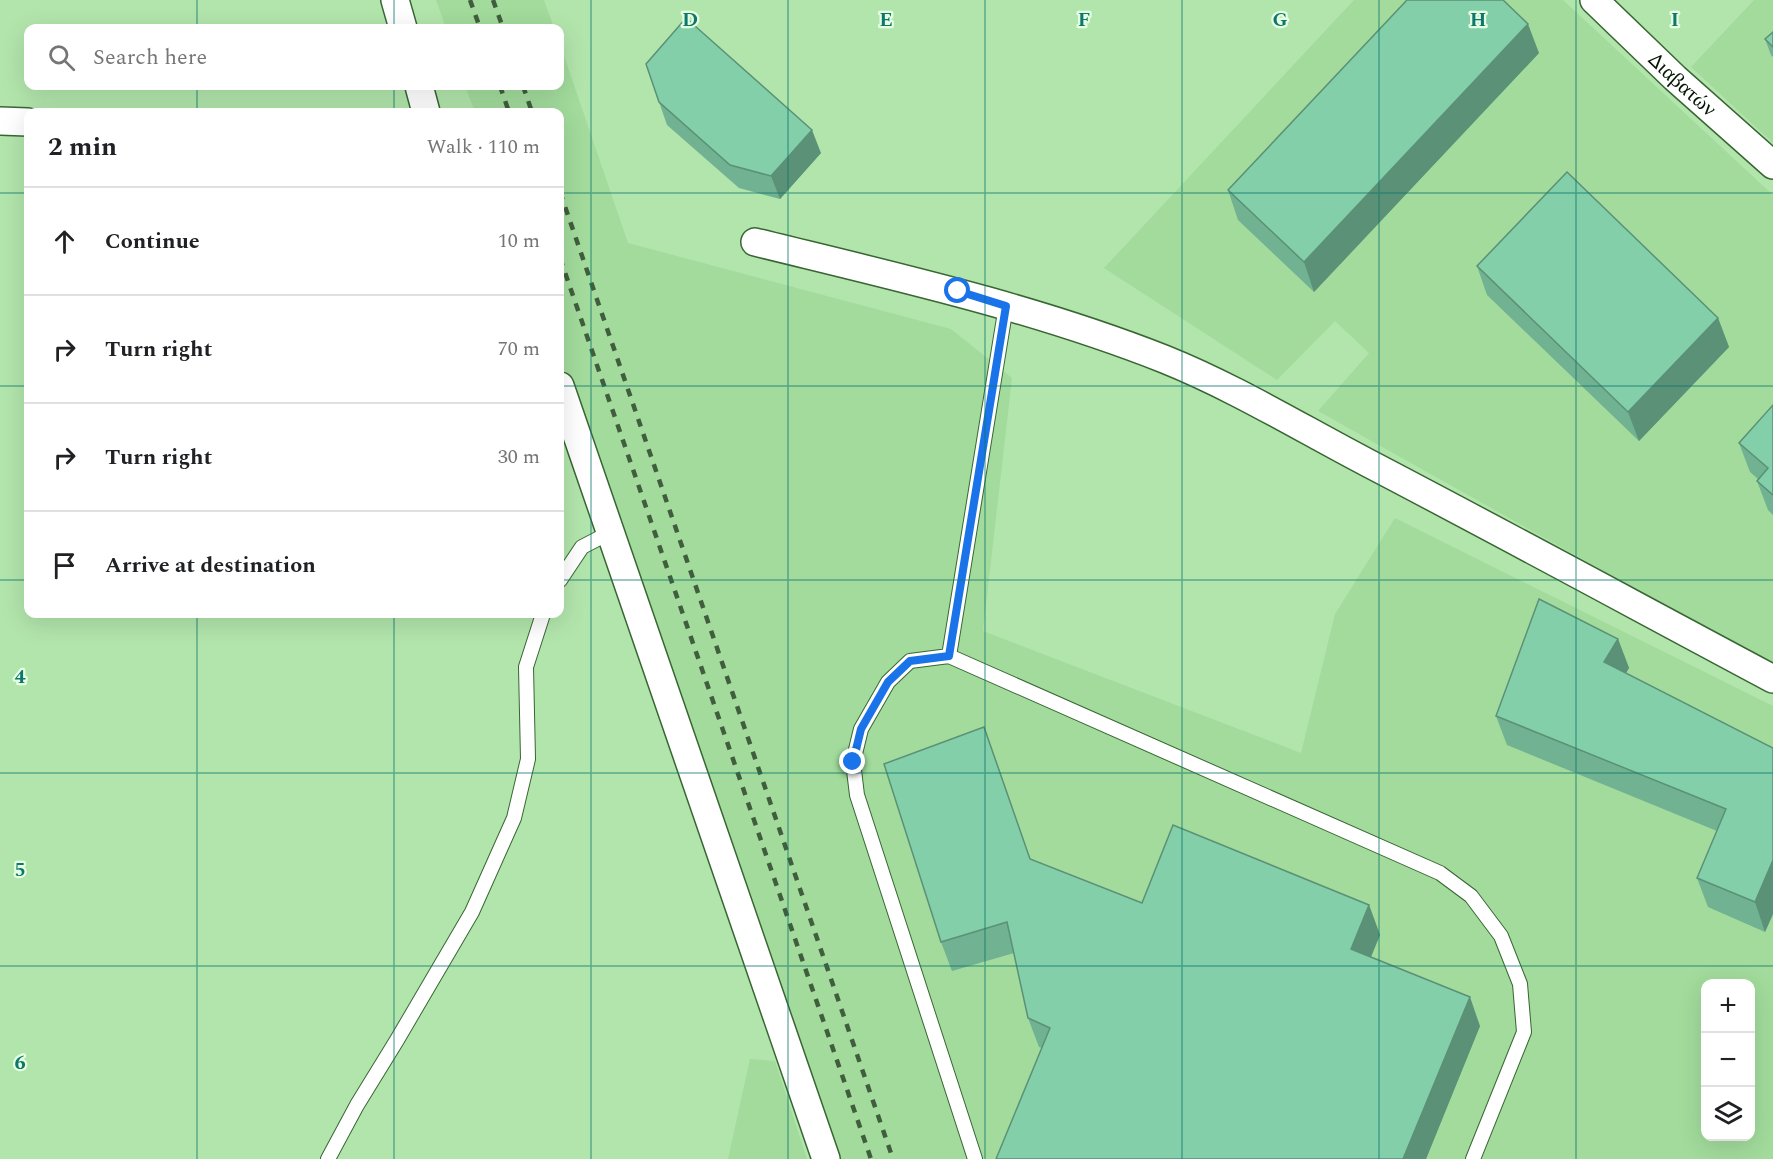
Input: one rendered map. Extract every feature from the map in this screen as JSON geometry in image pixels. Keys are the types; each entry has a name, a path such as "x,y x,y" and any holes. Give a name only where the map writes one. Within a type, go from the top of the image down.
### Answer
{"street":[{"path":"395,0 403,24"},
{"name":"Διαβατών","path":"1594,0 1675,78 1773,165"},
{"path":"419,90 425,108"},
{"path":"0,121 24,122"},
{"path":"755,242 958,291 1154,356 1221,386 1773,679"},
{"path":"564,397 826,1159"}],"lane":[{"path":"949,656 1006,306"},
{"path":"564,574 582,547 611,532"},
{"path":"328,1159 357,1105 398,1040 472,912 514,818 528,759 526,667 542,618"},
{"path":"975,1159 857,795 853,762 861,729 888,682 910,661 949,656 1440,873 1472,896 1501,936 1520,984 1524,1032 1473,1159"}],"shaded area":[{"path":"436,0 544,0 553,24 445,24"},
{"path":"1354,0 1563,0 1773,195 1773,666 1318,411 1369,353 1335,321 1277,380 1104,268"},
{"path":"1754,0 1773,0 1773,143 1691,67"},
{"path":"564,56 628,243 951,329 1012,378 983,631 1301,753 1335,614 1395,518 1773,706 1773,1159 837,1159 564,369 564,108 473,108 467,90 564,90"},
{"path":"750,1059 775,1061 807,1159 728,1159"}],"building":[{"path":"1407,0 1503,0 1528,24 1304,262 1228,190"},
{"path":"686,18 812,130 771,176 730,165 659,102 646,64"},
{"path":"1773,32 1773,47 1765,39"},
{"path":"1567,172 1718,318 1628,412 1477,266"},
{"path":"1773,405 1773,495 1757,481 1768,468 1739,443"},
{"path":"1539,599 1618,639 1604,662 1773,748 1773,860 1755,902 1697,878 1726,809 1496,716"},
{"path":"984,727 1030,859 1142,903 1173,825 1369,905 1351,949 1470,997 1403,1159 996,1159 1050,1028 1028,1018 1007,922 941,942 884,764"}],"railway":[{"path":"470,0 479,24"},
{"path":"493,0 502,24"},
{"path":"501,90 508,108"},
{"path":"524,90 531,108"},
{"path":"564,204 893,1159"},
{"path":"564,270 871,1159"}],"route":[{"path":"853,762 861,729 888,682 910,661 949,656 1006,306 958,291"}]}
